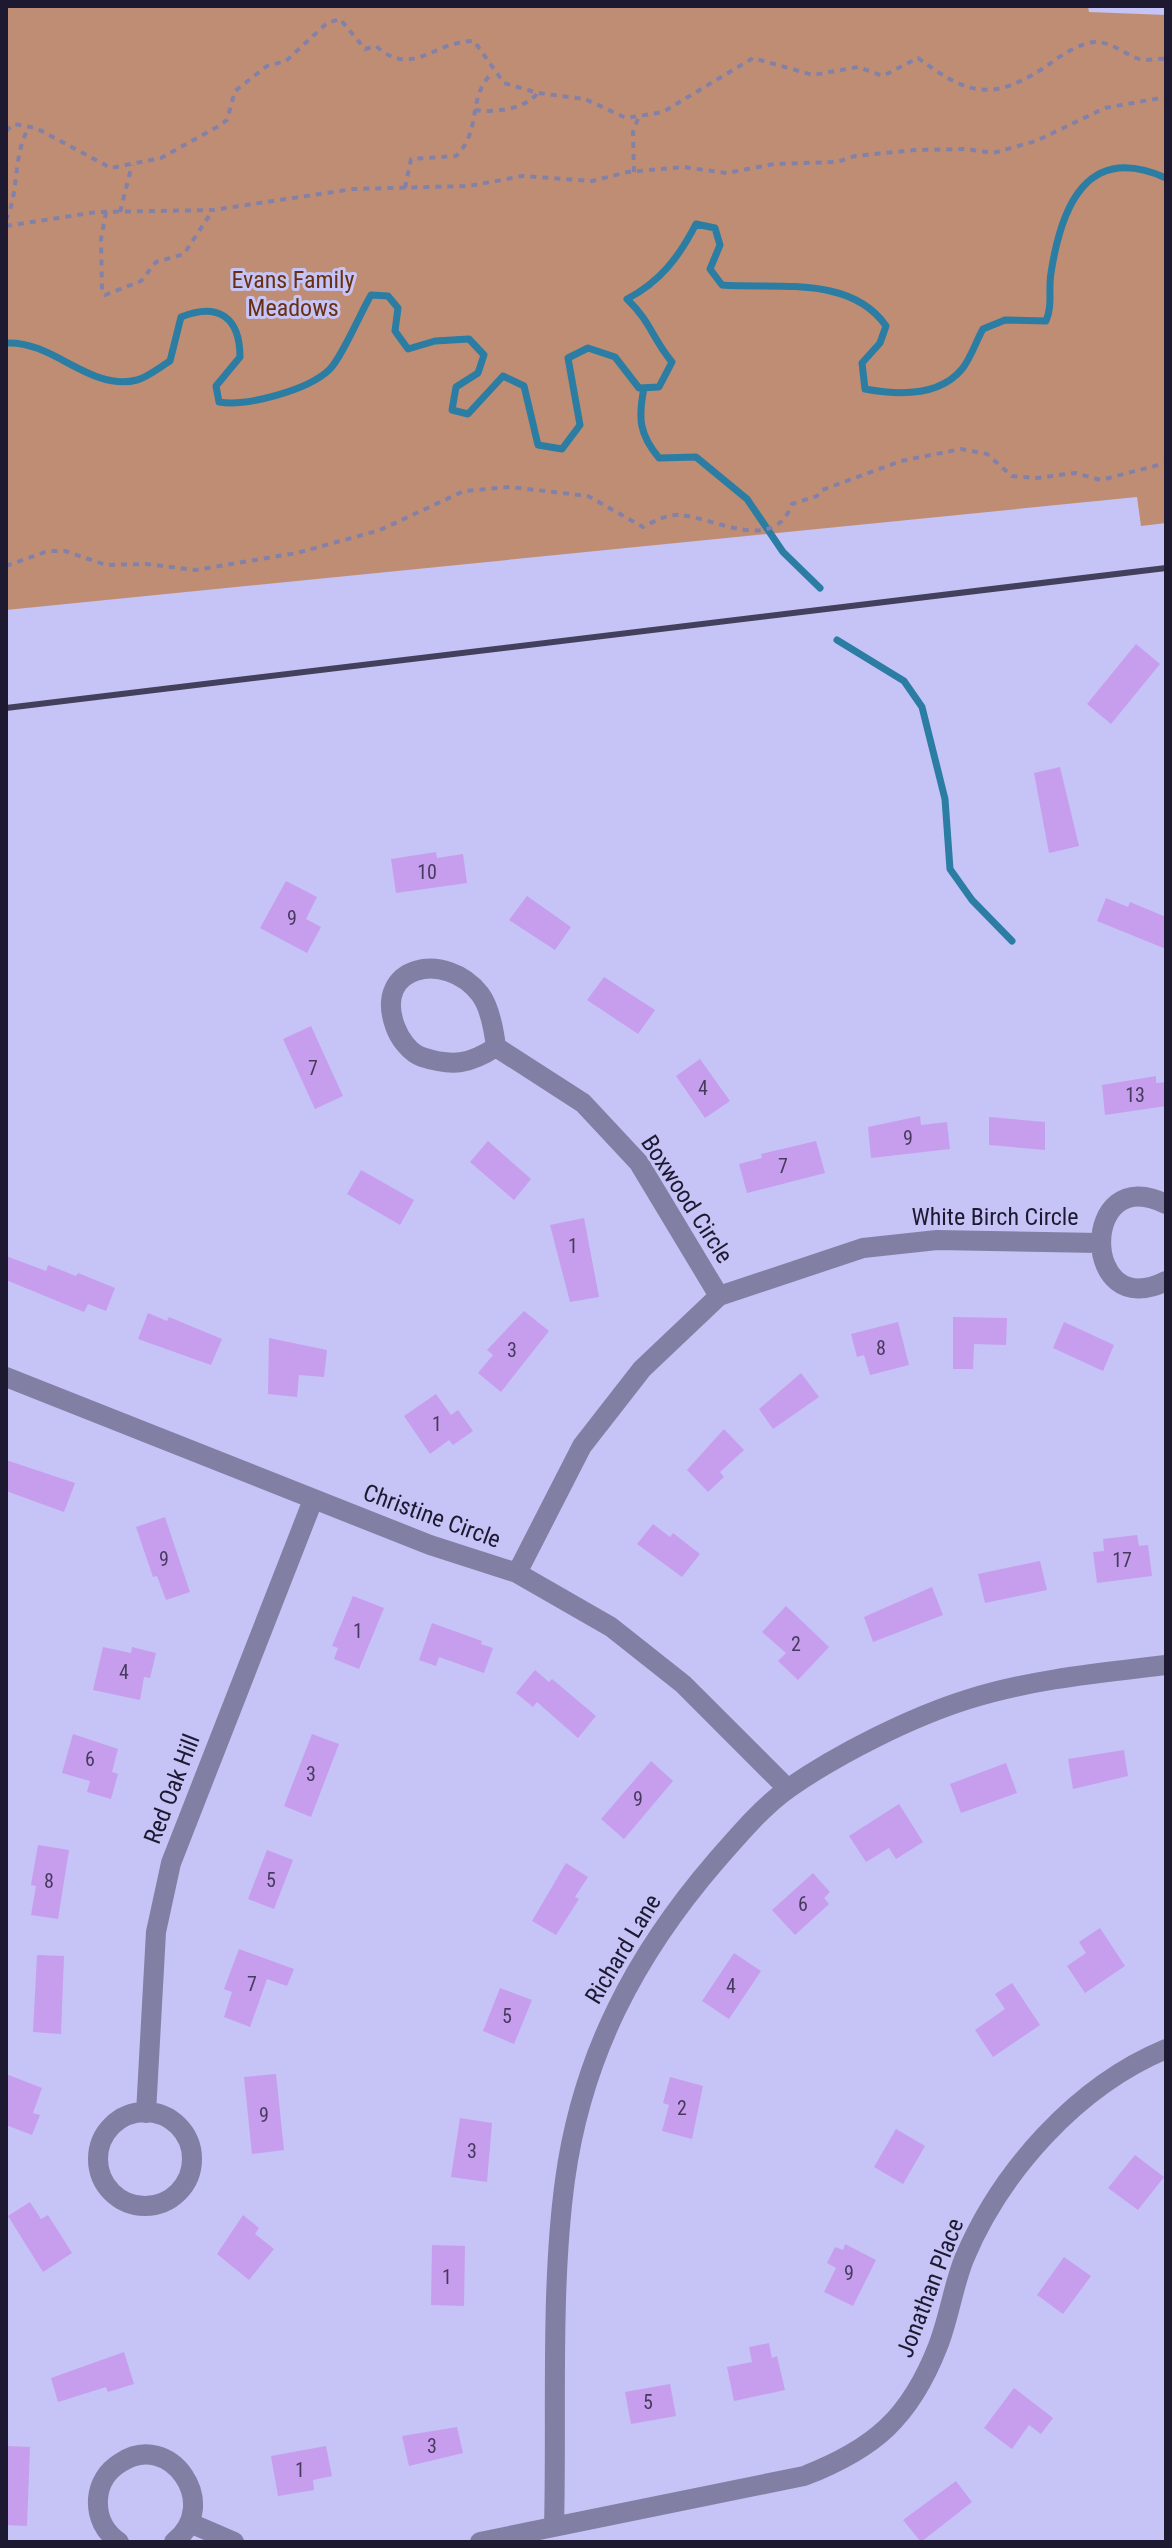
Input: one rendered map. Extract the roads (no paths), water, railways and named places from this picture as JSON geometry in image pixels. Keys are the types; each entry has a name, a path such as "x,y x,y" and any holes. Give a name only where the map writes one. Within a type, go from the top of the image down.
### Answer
{"street":[{"path":"427,967 452,970 481,995 496,1047 472,1063 446,1065 417,1055 398,1036 390,1014 392,992 401,979 427,967"},
{"name":"Boxwood Circle","path":"496,1047 583,1103 639,1163 719,1296"},
{"name":"White Birch Circle","path":"1166,1204 1142,1198 1118,1205 1104,1221 1099,1243 1104,1264 1122,1282 1147,1287 1166,1281"},
{"name":"White Birch Circle","path":"517,1573 582,1446 642,1369 719,1296 863,1248 937,1240 1099,1243"},
{"name":"Christine Circle","path":"6,1377 430,1545 517,1573 611,1627 683,1684 788,1789"},
{"name":"Red Oak Hill","path":"146,2113 156,1932 171,1863 313,1500"},
{"name":"Richard Lane","path":"554,2527 560,2255 565,2180 578,2116 602,2036 646,1951 676,1908 735,1840 788,1789 904,1726 967,1699 1058,1678 1166,1665"},
{"name":"Jonathan Place","path":"480,2542 804,2476 839,2463 876,2441 905,2408 923,2380 938,2345 964,2260 989,2210 1024,2162 1062,2119 1111,2079 1166,2049"},
{"path":"146,2113 167,2118 179,2128 187,2140 191,2161 187,2179 174,2196 157,2204 139,2206 125,2202 111,2191 100,2172 98,2158 101,2143 113,2125 128,2116 146,2113"},
{"path":"119,2542 103,2525 99,2495 113,2468 127,2458 143,2454 159,2456 186,2475 194,2507 190,2523 174,2542"},
{"path":"190,2523 234,2542"}],"waterway":[{"path":"6,343 40,349 103,379 120,382 137,380 170,361 181,317 206,311 216,313 224,316 236,332 240,357 216,386 219,402 245,402 292,390 329,370 371,295 388,296 398,308 395,331 408,349 435,341 469,339 484,355 478,373 456,387 452,410 468,414 503,376 524,386 538,445 562,449 580,425 568,358 588,348 615,357 639,388 659,387 672,362 627,299 668,268 696,224 715,228 720,245 710,269 722,285 811,288 853,299 871,310 886,326 880,343 862,363 865,389 917,392 942,385 953,378 965,365 983,329 1005,320 1046,321 1050,280 1062,226 1082,188 1097,175 1116,169 1138,169 1166,178"},
{"path":"644,388 642,425 647,441 659,458 696,457 747,499 783,552 820,588"},
{"path":"837,640 904,681 922,707 945,799 950,869 972,900 1012,941"}],"railway":[{"path":"6,708 1166,568"}],"park label":[{"name":"Evans Family Meadows","path":"293,294"}]}
